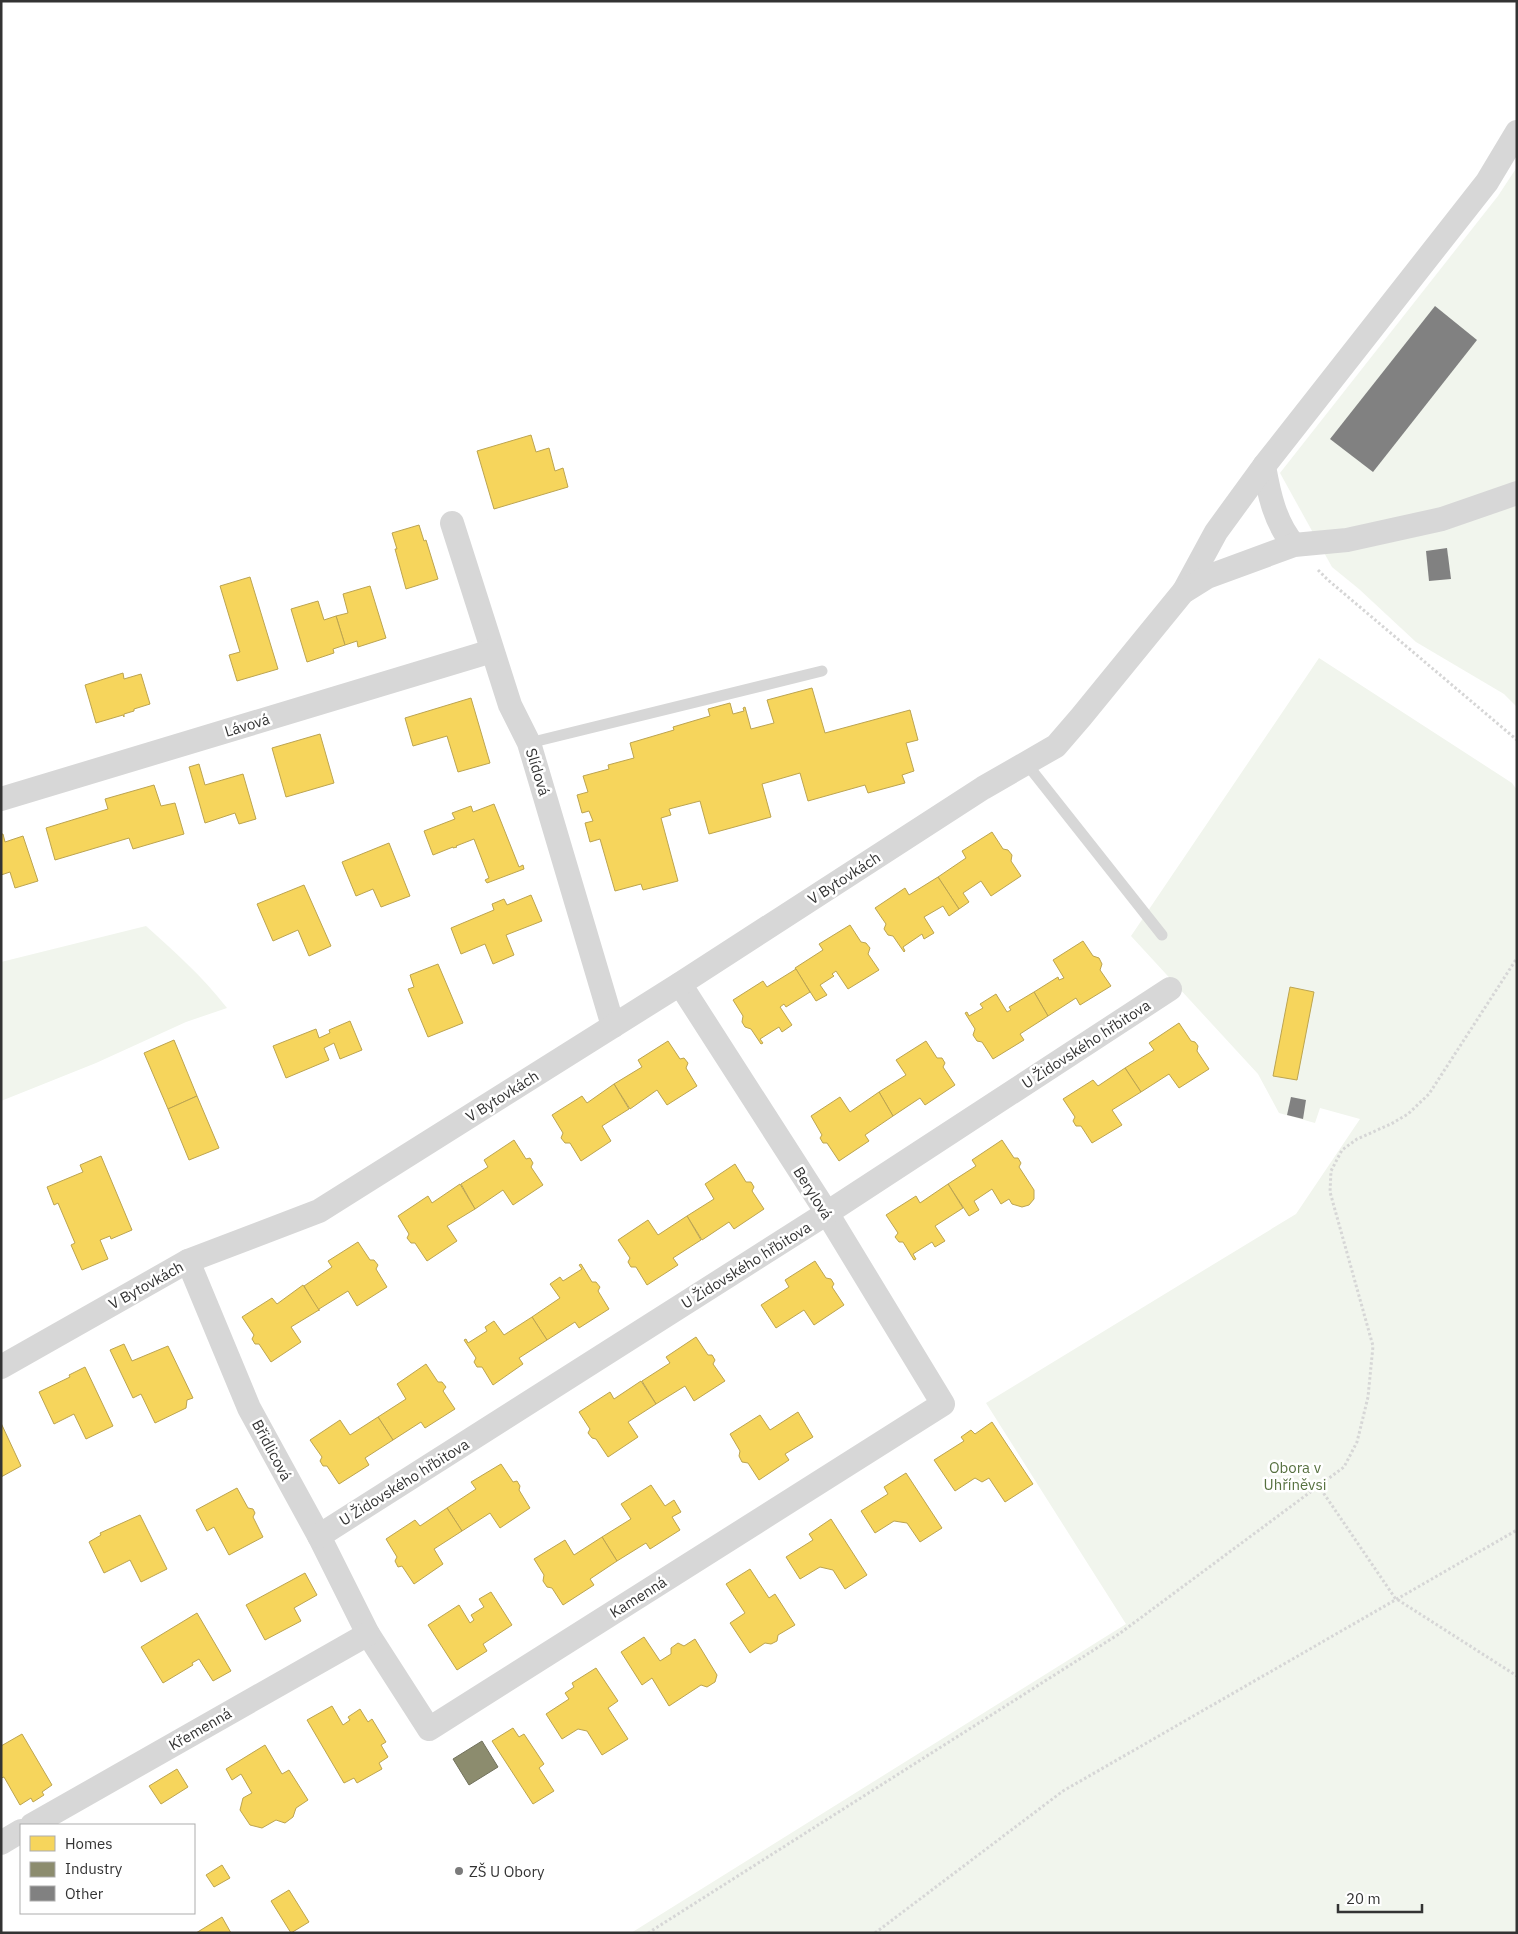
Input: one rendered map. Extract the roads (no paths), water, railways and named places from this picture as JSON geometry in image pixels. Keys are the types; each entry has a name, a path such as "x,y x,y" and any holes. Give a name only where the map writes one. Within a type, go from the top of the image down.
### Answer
{"street":[{"path":"1183,592 1216,532 1264,466 1487,182 1517,132"},
{"path":"1264,466 1270,498 1286,536 1294,545"},
{"path":"1183,592 1207,577 1294,545 1347,540 1442,518 1517,493"},
{"name":"Slídová","path":"452,523 510,704 530,743 613,1026"},
{"name":"V Bytovkách","path":"1,1367 188,1262 319,1211 680,984 983,788 1056,746 1183,592"},
{"name":"Lávová","path":"1,799 492,651"},
{"name":"Berylová","path":"680,984 827,1213 943,1404"},
{"name":"U Židovského hřbitova","path":"319,1536 827,1213 1170,989"},
{"name":"Břidlicová","path":"188,1262 249,1408 319,1536 368,1634"},
{"name":"Kamenná","path":"368,1634 429,1729 943,1404"},
{"name":"Křemenná","path":"34,1824 368,1634"},
{"path":"1,1843 20,1832"}],"lane":[{"path":"530,743 822,671"},
{"path":"1026,763 1162,935"}],"place":[{"name":"ZŠ U Obory","path":"459,1871"}],"park label":[{"name":"Obora v Uhříněvsi","path":"1295,1476"}]}
